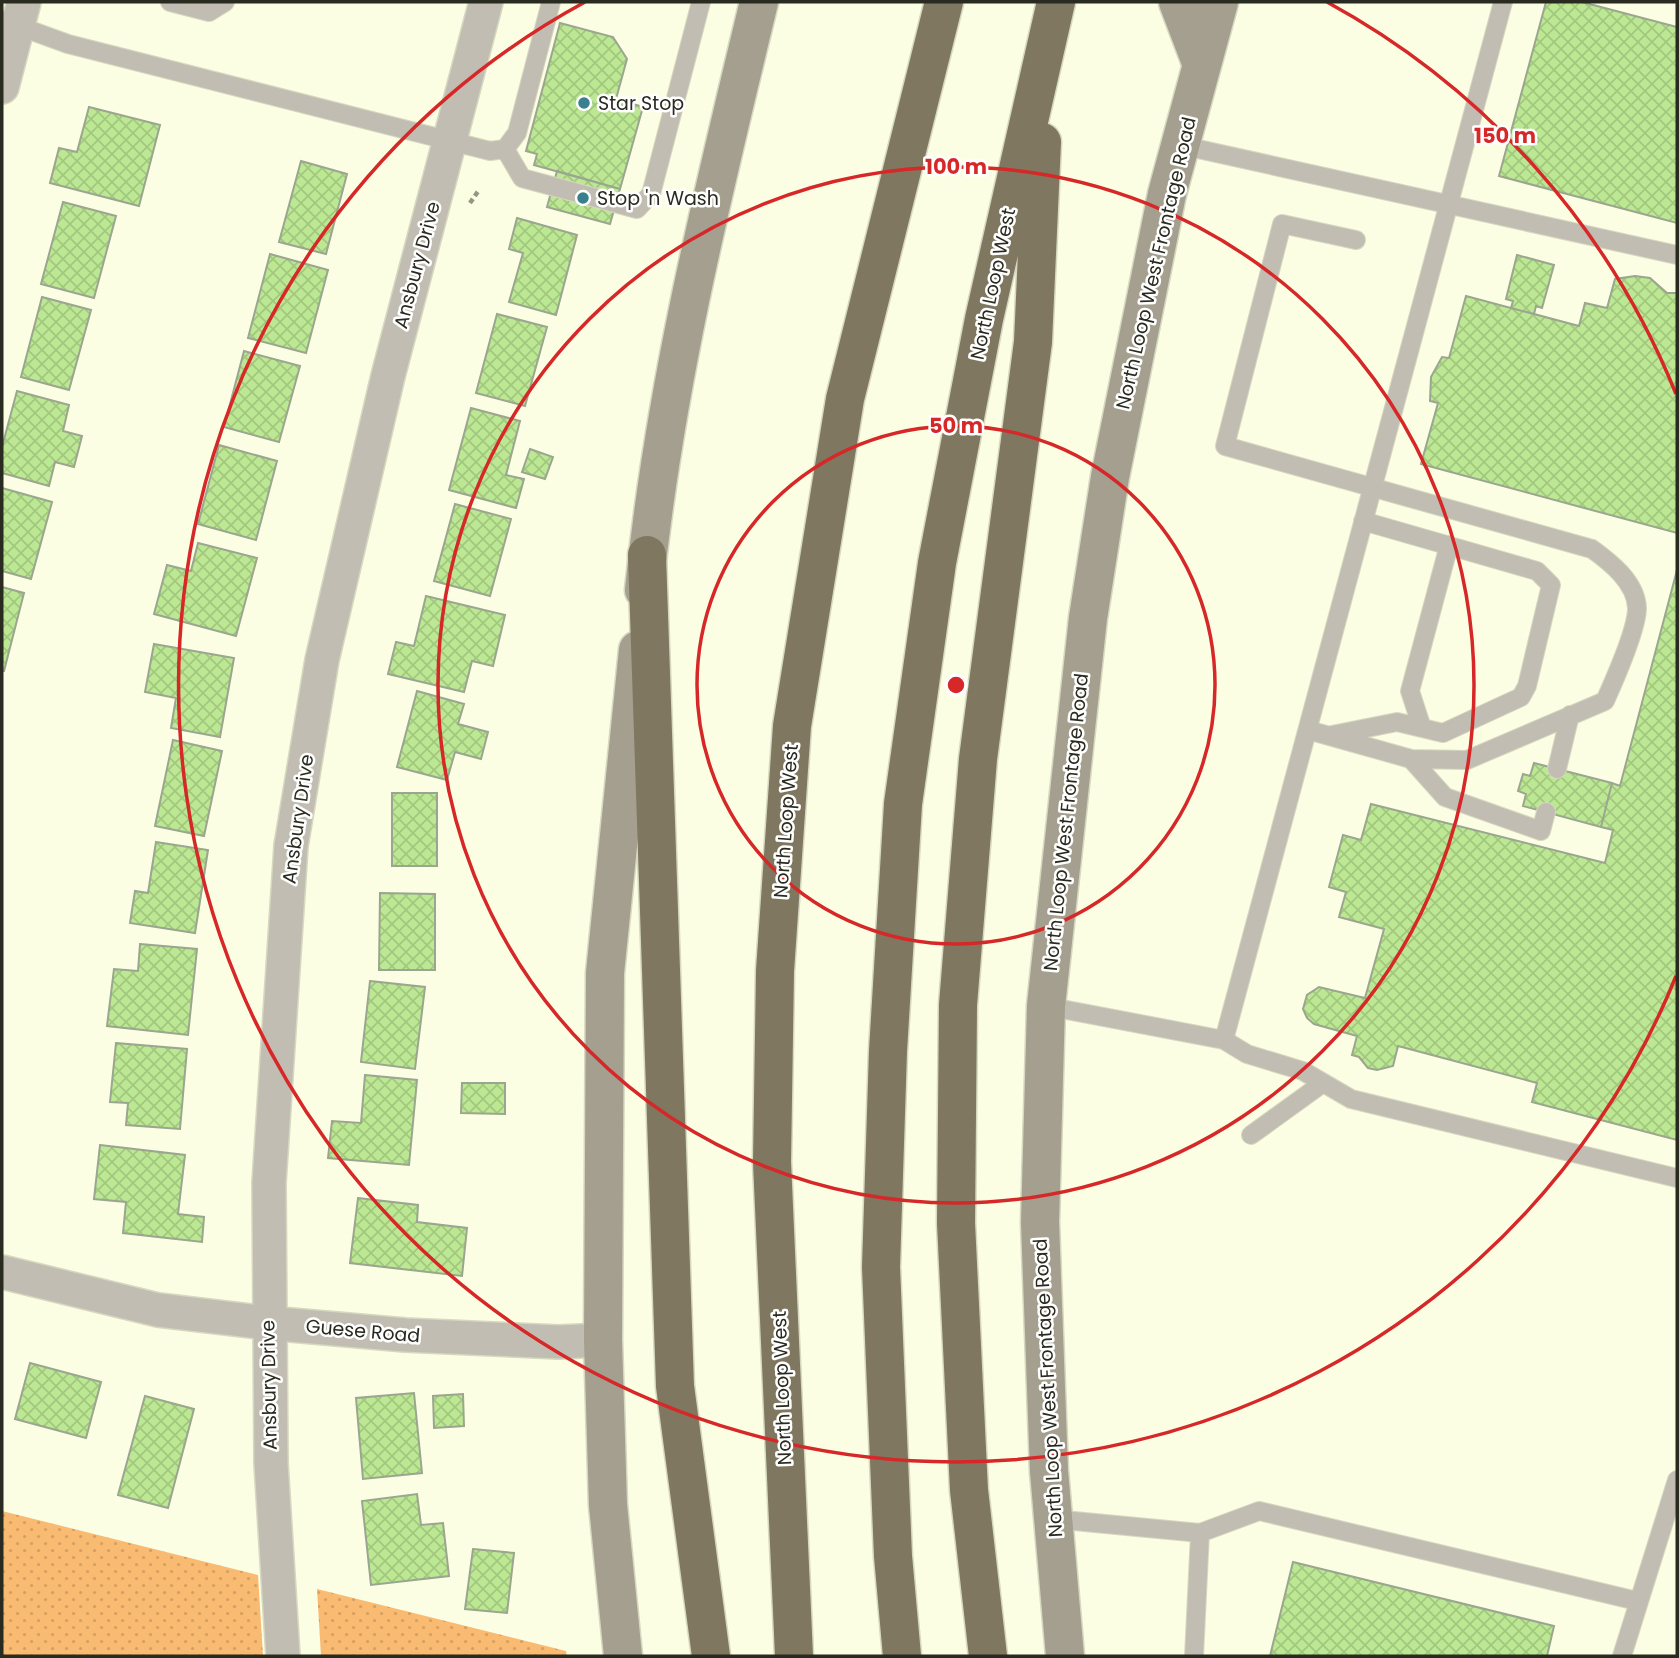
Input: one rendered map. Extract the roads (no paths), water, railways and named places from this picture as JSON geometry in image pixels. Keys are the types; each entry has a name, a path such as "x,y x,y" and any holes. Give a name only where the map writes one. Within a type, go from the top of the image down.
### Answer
{"highway":[{"name":"North Loop West","path":"793,1656 772,1162 775,971 792,726 845,399 944,2"},
{"name":"North Loop West","path":"902,1656 892,1556 881,1267 887,1051 903,804 937,563 984,319 1056,2"},
{"path":"988,1656 969,1490 957,1250 958,1004 978,759 1033,342 1046,42"},
{"path":"647,555 675,1386 711,1656"}],"main road":[{"path":"623,1656 608,1505 603,1340 605,973 647,555 667,418 695,266 759,2"},
{"path":"1178,2 1202,65"},
{"name":"North Loop West Frontage Road","path":"1065,1656 1053,1519 1040,1222 1046,1006 1088,618 1134,345 1180,145 1219,2"}],"street":[{"name":"Ansbury Drive","path":"283,1656 271,1462 269,1183 291,846 322,660 388,376 486,2"},
{"path":"2,88 14,15"},
{"name":"Guese Road","path":"2,1272 158,1310 268,1323 405,1335 559,1342 603,1340"}],"lane":[{"path":"170,2 209,12 225,2"},
{"path":"14,15 68,44 490,151 505,149 517,133 551,2"},
{"path":"505,149 522,178 637,209 651,194 701,2"},
{"path":"1224,1040 1503,2"},
{"path":"1180,145 1677,255"},
{"path":"1307,730 1411,759 1467,760 1605,701 1621,667 1637,608 1630,588 1615,565 1592,550 1225,446 1282,223 1356,240"},
{"path":"1328,736 1398,722 1443,733 1521,697 1527,686 1551,585 1537,571 1363,521"},
{"path":"1422,728 1410,691 1449,545"},
{"path":"1557,769 1570,715"},
{"path":"1411,759 1445,797 1478,811 1541,831 1546,813"},
{"path":"1046,1006 1224,1040 1247,1054 1303,1071 1351,1099 1677,1178"},
{"path":"1251,1135 1323,1083"},
{"path":"1622,1656 1677,1480"},
{"path":"1053,1519 1200,1533 1259,1511 1637,1601"},
{"path":"1195,1656 1200,1533"}],"place":[{"name":"Star Stop","path":"584,103"},
{"name":"Stop 'n Wash","path":"583,198"}]}
